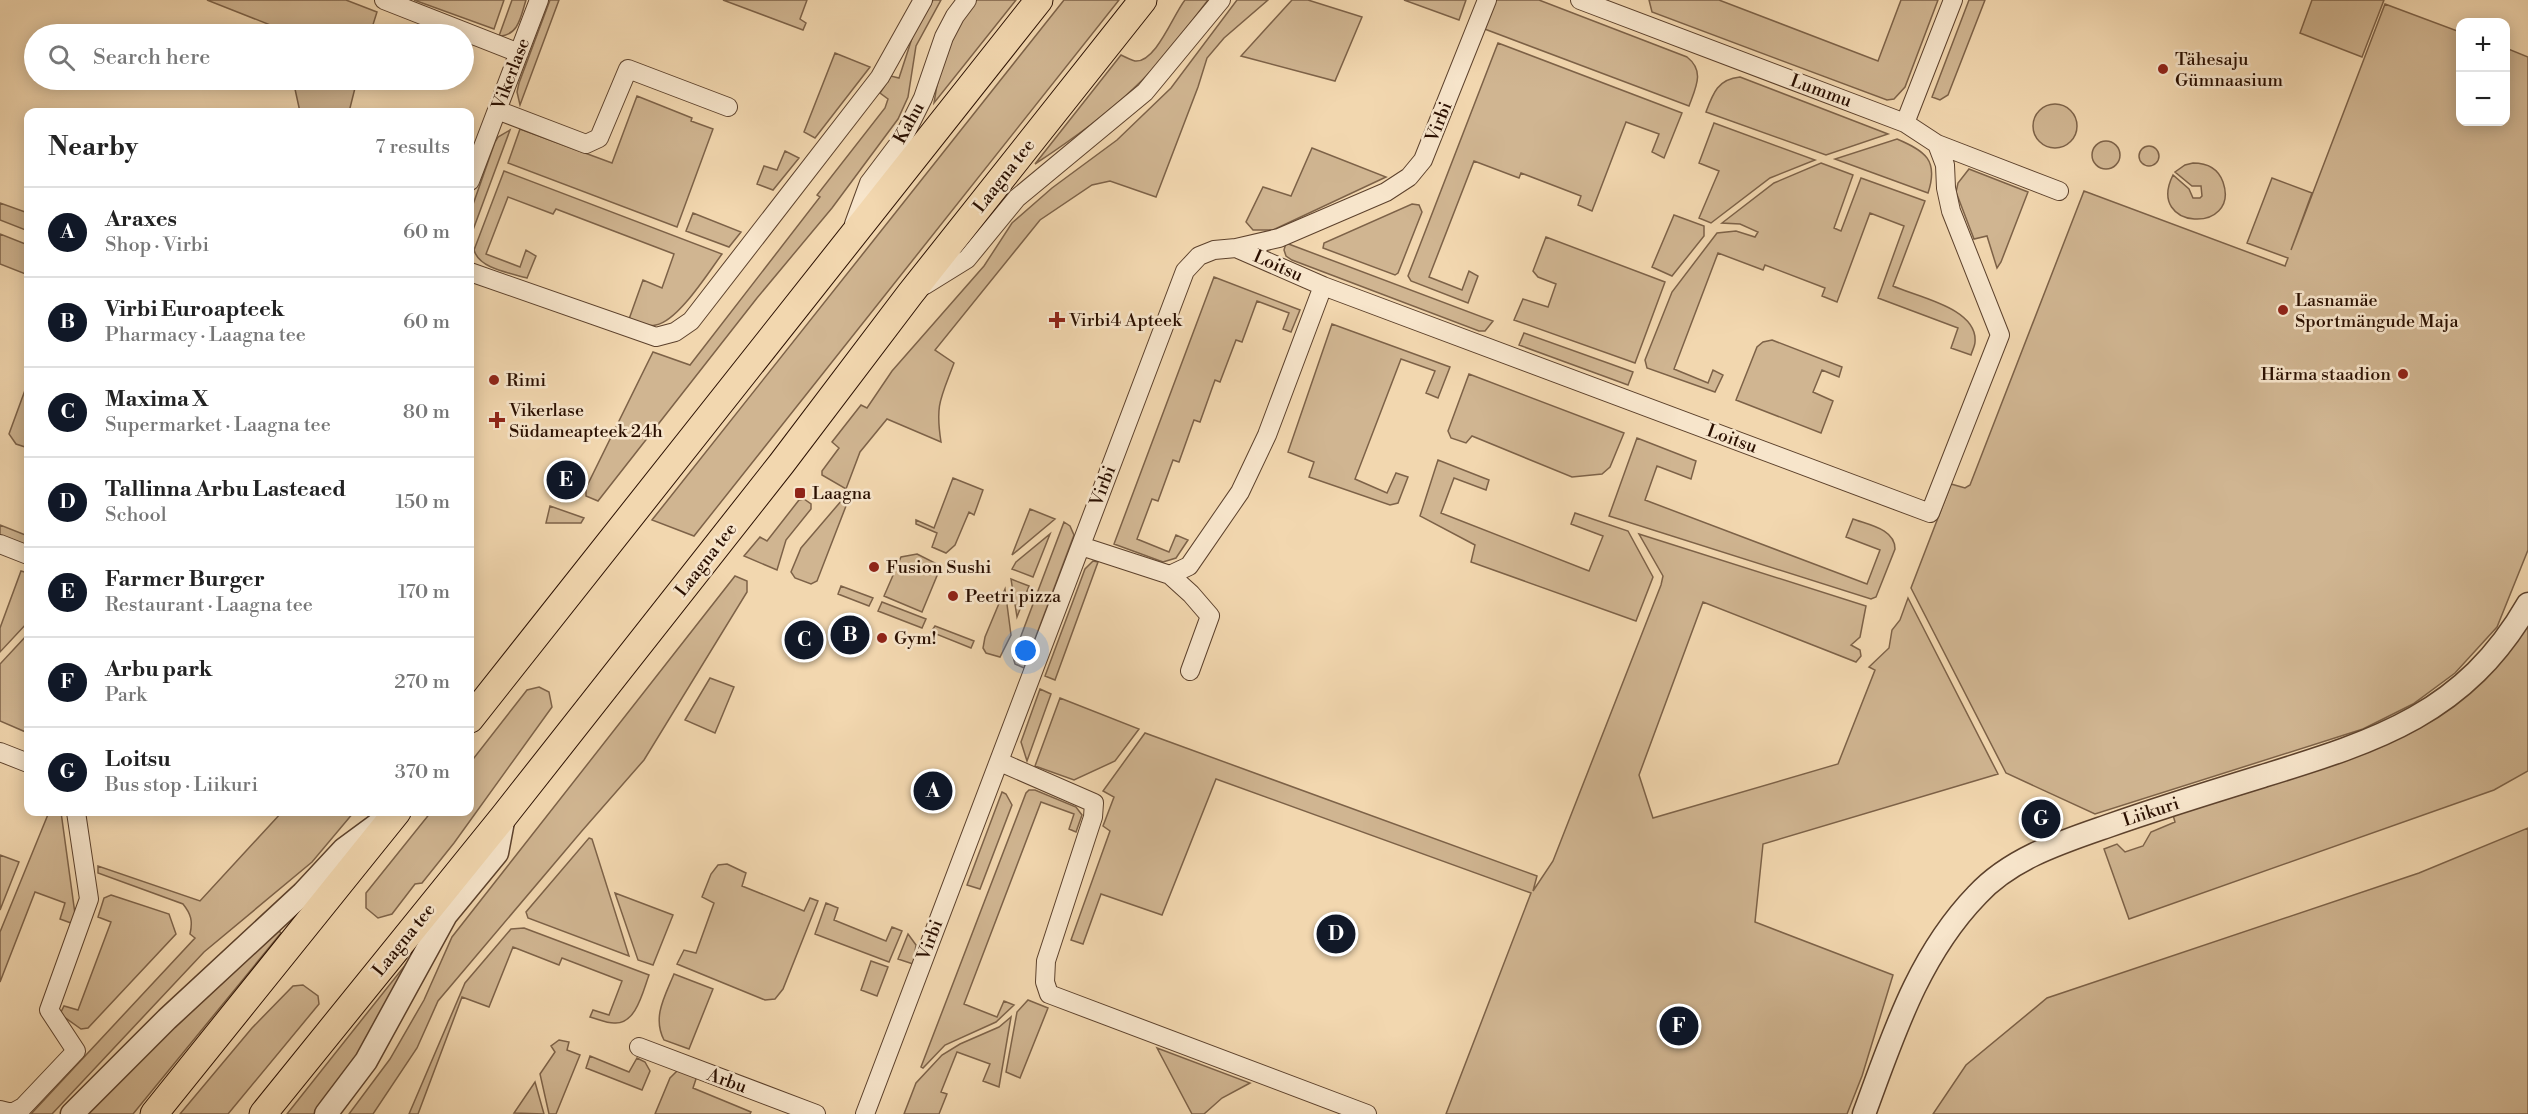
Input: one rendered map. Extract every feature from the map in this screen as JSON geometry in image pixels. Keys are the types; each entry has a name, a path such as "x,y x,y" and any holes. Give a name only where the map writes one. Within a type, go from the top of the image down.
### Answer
{"main road":[{"path":"474,714 1039,0"},
{"name":"Laagna tee","path":"263,1114 504,816 782,464 910,294 1143,0"},
{"path":"154,1114 393,816"}],"street":[{"path":"384,0 445,24"},
{"name":"Vikerlase","path":"474,170 539,0"},
{"path":"474,273 656,337 675,332 691,321 880,77 923,0"},
{"name":"Kahu","path":"847,243 869,183 903,138 923,98 944,38 955,16 967,0"},
{"path":"910,294 967,259 1017,198 1145,92 1221,0"},
{"name":"Virbi","path":"865,1114 1185,271 1199,256 1214,250 1236,248 1279,238 1386,192 1417,169 1432,139 1487,0"},
{"name":"Lummu","path":"1580,0 1905,123 1937,144 2059,191"},
{"path":"1905,123 1953,0"},
{"path":"474,35 519,53"},
{"path":"497,110 586,144 600,138 628,69 729,107"},
{"name":"Loitsu","path":"1236,248 1323,286 1930,513 2000,335 1951,211 1946,188 1945,165 1937,144"},
{"path":"1170,575 1189,566 1240,492 1267,435 1323,286"},
{"path":"0,544 24,553"},
{"path":"1081,546 1170,575 1191,594 1210,616 1190,670"},
{"name":"Liikuri","path":"1864,1114 1910,996 1928,958 1953,922 1977,894 1994,879 2023,861 2071,839 2345,751 2402,726 2443,700 2472,677 2507,638 2528,604"},
{"path":"0,752 24,761"},
{"path":"1000,762 1077,793 1094,803 1093,817 1046,961 1045,982 1049,994 1366,1114"},
{"path":"0,1110 12,1113 23,1107 76,1051 49,1010 89,899 77,816"},
{"path":"72,1114 158,1027 294,902 344,849 390,816"},
{"path":"326,1114 366,1061 447,915 497,853 504,816"},
{"name":"Arbu","path":"639,1047 816,1114"}],"shaded area":[{"path":"207,0 346,0 377,12 373,24 268,24"},
{"path":"414,0 504,0 494,29"},
{"path":"512,0 526,0 521,18 515,29 506,35 499,36"},
{"path":"550,0 559,0 520,105 517,92 519,83"},
{"path":"723,0 807,0 800,19 806,23 803,30"},
{"path":"933,0 941,0 916,46 908,97 898,119 832,208 757,298 598,501 586,496 586,488 653,352 690,365 820,197 817,195 885,108 888,99 880,93 891,76 899,78 915,29"},
{"path":"976,0 1016,0 934,103 939,76 953,36"},
{"path":"1064,0 1119,0 694,536 652,520"},
{"path":"1185,0 1208,0 1164,57 1134,88 1111,109 1035,164 1121,55 1135,61 1150,54 1164,36"},
{"path":"1237,0 1268,0 1224,38 1207,58 1156,197 1110,181 1092,185 1040,220 935,350 954,363 940,401 941,442 887,419 860,452 846,489 822,475 822,471 839,448 832,442 861,405 867,408 892,371 984,266 1012,223 1052,188 1117,140 1171,88"},
{"path":"1292,0 1308,0 1362,17 1335,81 1241,56"},
{"path":"1404,0 1466,0 1459,20"},
{"path":"1494,0 1539,0 1687,57 1693,62 1697,74 1696,86 1689,106 1482,28"},
{"path":"1649,0 1719,0 1878,61 1901,0 1938,0 1905,87 1894,99 1887,100 1652,12"},
{"path":"1969,0 1985,0 1948,95 1940,100 1932,97"},
{"path":"2312,0 2384,0 2362,57 2300,33"},
{"name":"Lasnamäe Sportmängude Maja","path":"2385,4 2456,31 2456,126 2510,126 2510,50 2528,57 2528,550 2497,627 2455,673 2413,704 2363,729 2095,814 2006,773 1911,588 1951,484 1965,488 1970,485 2084,191 2285,266 2288,258 2247,243 2272,178 2312,193 2291,250"},
{"path":"1498,43 1682,113 1664,158 1652,152 1659,134 1626,122 1592,211 1578,205 1581,196 1521,173 1519,178 1474,161 1429,277 1462,290 1469,271 1478,276 1468,303 1411,281 1408,276"},
{"path":"835,53 870,67 815,138 804,132"},
{"path":"1740,77 1888,134 1826,155 1706,112 1717,88 1726,81"},
{"path":"295,90 354,90 350,108 299,108"},
{"path":"637,96 713,129 677,227 508,163 520,129 612,163"},
{"path":"2055,104 2064,105 2071,110 2076,117 2076,135 2071,142 2064,147 2055,148 2046,147 2039,142 2034,135 2033,126 2034,117 2039,110 2046,105"},
{"path":"1714,123 1815,160 1770,178 1711,223 1699,218 1719,171 1699,163"},
{"path":"510,130 474,227 474,202 498,137"},
{"path":"1897,139 1915,148 1927,158 1932,172 1928,193 1835,159"},
{"path":"2106,141 2116,145 2120,155 2116,165 2106,169 2096,165 2092,155 2096,145"},
{"path":"2149,146 2156,149 2159,156 2156,163 2149,166 2142,163 2139,156 2142,149"},
{"path":"1312,148 1386,177 1273,230 1253,230 1246,222 1263,187 1291,196"},
{"path":"785,151 799,158 773,190 757,184 764,166 777,170"},
{"path":"1821,163 1853,175 1834,228 1841,231 1861,178 1925,201 1893,286 1944,305 1967,320 1973,330 1975,342 1971,355 1951,348 1958,328 1878,298 1904,226 1870,213 1837,302 1822,296 1825,288 1765,265 1763,270 1718,253 1674,369 1708,383 1713,370 1723,375 1715,392 1647,368 1645,360 1672,292 1717,233 1736,231 1755,237 1758,232 1740,224 1722,223 1774,183"},
{"path":"2193,163 2211,167 2223,182 2225,199 2219,211 2208,217 2194,219 2181,216 2172,207 2168,194 2173,175 2189,189 2193,198 2202,196 2201,186 2192,186 2175,172"},
{"path":"1969,169 2028,192 1997,268 1987,236 1974,239 1956,192 1958,183"},
{"path":"504,171 722,254 683,306 665,322 649,326 628,322 643,280 662,288 674,254 556,209 553,214 508,197 486,254 520,267 526,250 536,256 527,278 489,266 482,262 474,250"},
{"path":"0,203 24,212 24,229 0,220"},
{"path":"1412,204 1419,205 1422,212 1398,273 1395,275 1323,248 1324,243"},
{"path":"693,213 741,232 729,247 686,231"},
{"path":"1674,215 1704,226 1704,236 1672,276 1652,267"},
{"path":"0,234 24,243 24,273 0,264"},
{"path":"1546,237 1665,282 1635,363 1514,320 1523,299 1548,307 1556,284 1538,277 1533,271"},
{"path":"1286,243 1493,321 1485,331 1479,331 1292,260 1286,256 1284,250"},
{"path":"1214,277 1300,310 1291,332 1283,329 1289,313 1257,301 1242,342 1236,340 1220,382 1215,380 1200,422 1194,420 1179,462 1173,460 1158,501 1152,499 1137,539 1169,552 1176,535 1188,540 1176,558 1163,562 1114,544"},
{"path":"1332,324 1450,367 1438,398 1426,393 1435,371 1401,359 1355,479 1387,493 1396,473 1408,477 1398,503 1390,505 1309,477 1314,462 1288,452"},
{"path":"1524,333 1633,372 1628,385 1519,345"},
{"path":"1772,340 1842,367 1839,377 1822,370 1813,392 1833,401 1821,433 1736,400 1757,347 1763,342"},
{"path":"1469,374 1624,433 1610,467 1602,474 1572,477 1472,436 1466,443 1451,438 1448,431"},
{"path":"24,393 24,447 16,444 9,434"},
{"path":"1637,438 1696,461 1691,479 1657,466 1645,500 1867,584 1880,550 1846,537 1853,519 1886,532 1894,542 1895,549 1876,597 1871,599 1609,516"},
{"path":"1438,460 1489,480 1486,490 1454,478 1441,513 1589,571 1603,536 1571,524 1575,513 1628,531 1653,577 1636,621 1471,562 1475,545 1420,516"},
{"path":"953,478 983,490 974,515 969,512 955,545 946,553 932,547 937,533 916,524 916,520 934,528"},
{"path":"846,491 851,493 817,581 811,584 795,578 791,572 801,548 842,500"},
{"path":"804,499 811,504 811,509 786,540 777,570 744,556 760,537 767,541 799,500"},
{"path":"550,506 584,518 581,523 546,523"},
{"path":"1030,509 1055,519 1012,555"},
{"path":"1064,522 1070,526 1074,535 1024,668 1015,664 1013,657"},
{"path":"0,525 24,534 24,545 0,536"},
{"path":"1050,534 1033,577 1012,569 1016,562"},
{"path":"1639,534 1866,606 1860,637 1851,645 1860,650 1861,656 1856,662 1703,602 1639,775 1653,818 1838,764 1875,670 1869,667 1889,648 1892,630 1900,620 1908,598 1998,774 1763,844 1755,922 1893,975 1862,1076 1847,1114 1446,1114 1531,893 1216,779 1162,915 1101,894 1083,944 1071,940 1110,831 1103,826 1114,797 1103,791 1145,733 1537,876 1533,891 1553,861 1661,585 1663,576"},
{"path":"917,554 941,566 922,612 884,596 901,557"},
{"path":"1093,561 1098,562 1055,680 1045,676 1085,569"},
{"path":"21,571 24,572 24,626 0,652 0,628"},
{"path":"735,576 747,581 747,592 644,760 438,1001 417,1048 373,1114 349,1114 390,1059 424,1000 452,937"},
{"path":"1011,579 1029,586 1017,617"},
{"path":"841,586 873,598 869,606 838,594"},
{"path":"1005,589 1011,635 1000,657 986,653 983,648 985,637"},
{"path":"882,602 926,619 922,628 878,611"},
{"path":"2528,622 2528,771 2494,790 2129,919 2104,849 2117,844 2125,852 2143,846 2151,832 2175,822 2173,815 2367,752 2427,722"},
{"path":"935,626 974,641 971,648 931,632"},
{"path":"24,638 24,731 0,721 0,664"},
{"path":"710,678 734,687 715,733 685,720"},
{"path":"539,687 549,692 552,707 474,815 474,758 527,690"},
{"path":"1040,689 1051,694 1027,761 1021,742"},
{"path":"1060,698 1139,729 1115,761 1074,780 1035,766"},
{"path":"1029,790 1035,790 1076,807 1082,815 1076,832 1069,829 1074,814 1041,802 964,1004 997,1017 1004,1001 1014,1005 996,1022 945,1045 923,1068 921,1067"},
{"path":"1002,792 1006,794 1012,805 980,889 967,885"},
{"path":"47,816 62,816 75,914 71,923 60,919 65,903 35,892 0,982 0,932"},
{"path":"278,816 351,816 312,862 204,952 52,1114 31,1114 195,938 190,934 191,918 183,904 98,873 98,866 200,901"},
{"path":"428,816 473,816 422,883 415,884 392,914 378,918 366,908 366,893"},
{"path":"2528,828 2528,1114 1933,1114 1966,1065 2047,998 2419,873"},
{"path":"589,838 592,839 629,956 528,918 526,912"},
{"path":"0,855 19,862 0,910"},
{"path":"727,864 746,873 742,886 804,911 810,898 818,901 783,989 775,999 765,1000 677,964 684,950 696,953 714,903 702,897 711,874 718,865"},
{"path":"615,893 673,915 653,965 638,960"},
{"path":"111,895 169,914 176,934 88,1028 81,1029 60,1014 64,1006 78,1010 111,922 98,917 104,898"},
{"path":"826,903 838,908 834,920 886,941 892,927 902,931 889,962 815,934"},
{"path":"524,928 649,975 638,1006 628,1019 622,1022 605,1022 590,1017 593,1010 609,1015 622,981 562,958 559,965 513,947 489,1007 462,997 418,1114 409,1114 465,983 511,929"},
{"path":"277,929 281,933 133,1114 85,1114 121,1075"},
{"path":"908,934 916,945 913,964 898,959"},
{"path":"871,961 888,967 877,996 861,990"},
{"path":"411,962 375,1031 316,1114 287,1114 406,964"},
{"path":"674,974 713,989 689,1049 664,1040 659,1023 661,1007"},
{"path":"303,985 318,996 319,1004 228,1114 180,1114 252,1028 293,986"},
{"path":"1028,1000 1048,1008 1020,1078 1006,1072 1017,1012"},
{"path":"1011,1017 999,1087 983,1081 990,1064 957,1052 941,1092 947,1094 939,1114 904,1114 916,1083 942,1055 960,1044 999,1027"},
{"path":"559,1040 569,1042 567,1050 580,1055 556,1114 549,1114 540,1074 555,1052 551,1046"},
{"path":"1157,1048 1250,1083 1222,1098 1204,1114 1192,1114"},
{"path":"590,1056 629,1072 637,1058 645,1062 650,1071 642,1090 586,1068"},
{"path":"677,1071 685,1071 697,1076 693,1088 751,1112 750,1114 655,1114 670,1078"},
{"path":"535,1082 544,1114 514,1113"}],"place":[{"name":"Tähesaju Gümnaasium","path":"2163,69"},
{"name":"Lasnamäe Sportmängude Maja","path":"2283,310"},
{"name":"Virbi4 Apteek","path":"1057,320"},
{"name":"Härma staadion","path":"2403,374"},
{"name":"Rimi","path":"494,380"},
{"name":"Vikerlase Südameapteek 24h","path":"497,420"},
{"name":"Farmer Burger","path":"566,480"},
{"name":"Laagna","path":"800,493"},
{"name":"Fusion Sushi","path":"874,567"},
{"name":"Peetri pizza","path":"953,596"},
{"name":"Virbi Euroapteek","path":"850,635"},
{"name":"Gym!","path":"882,638"},
{"name":"Maxima X","path":"804,640"},
{"name":"Araxes","path":"933,791"},
{"name":"Loitsu","path":"2041,819"},
{"name":"Tallinna Arbu Lasteaed","path":"1336,934"},
{"name":"Arbu park","path":"1679,1026"}]}
